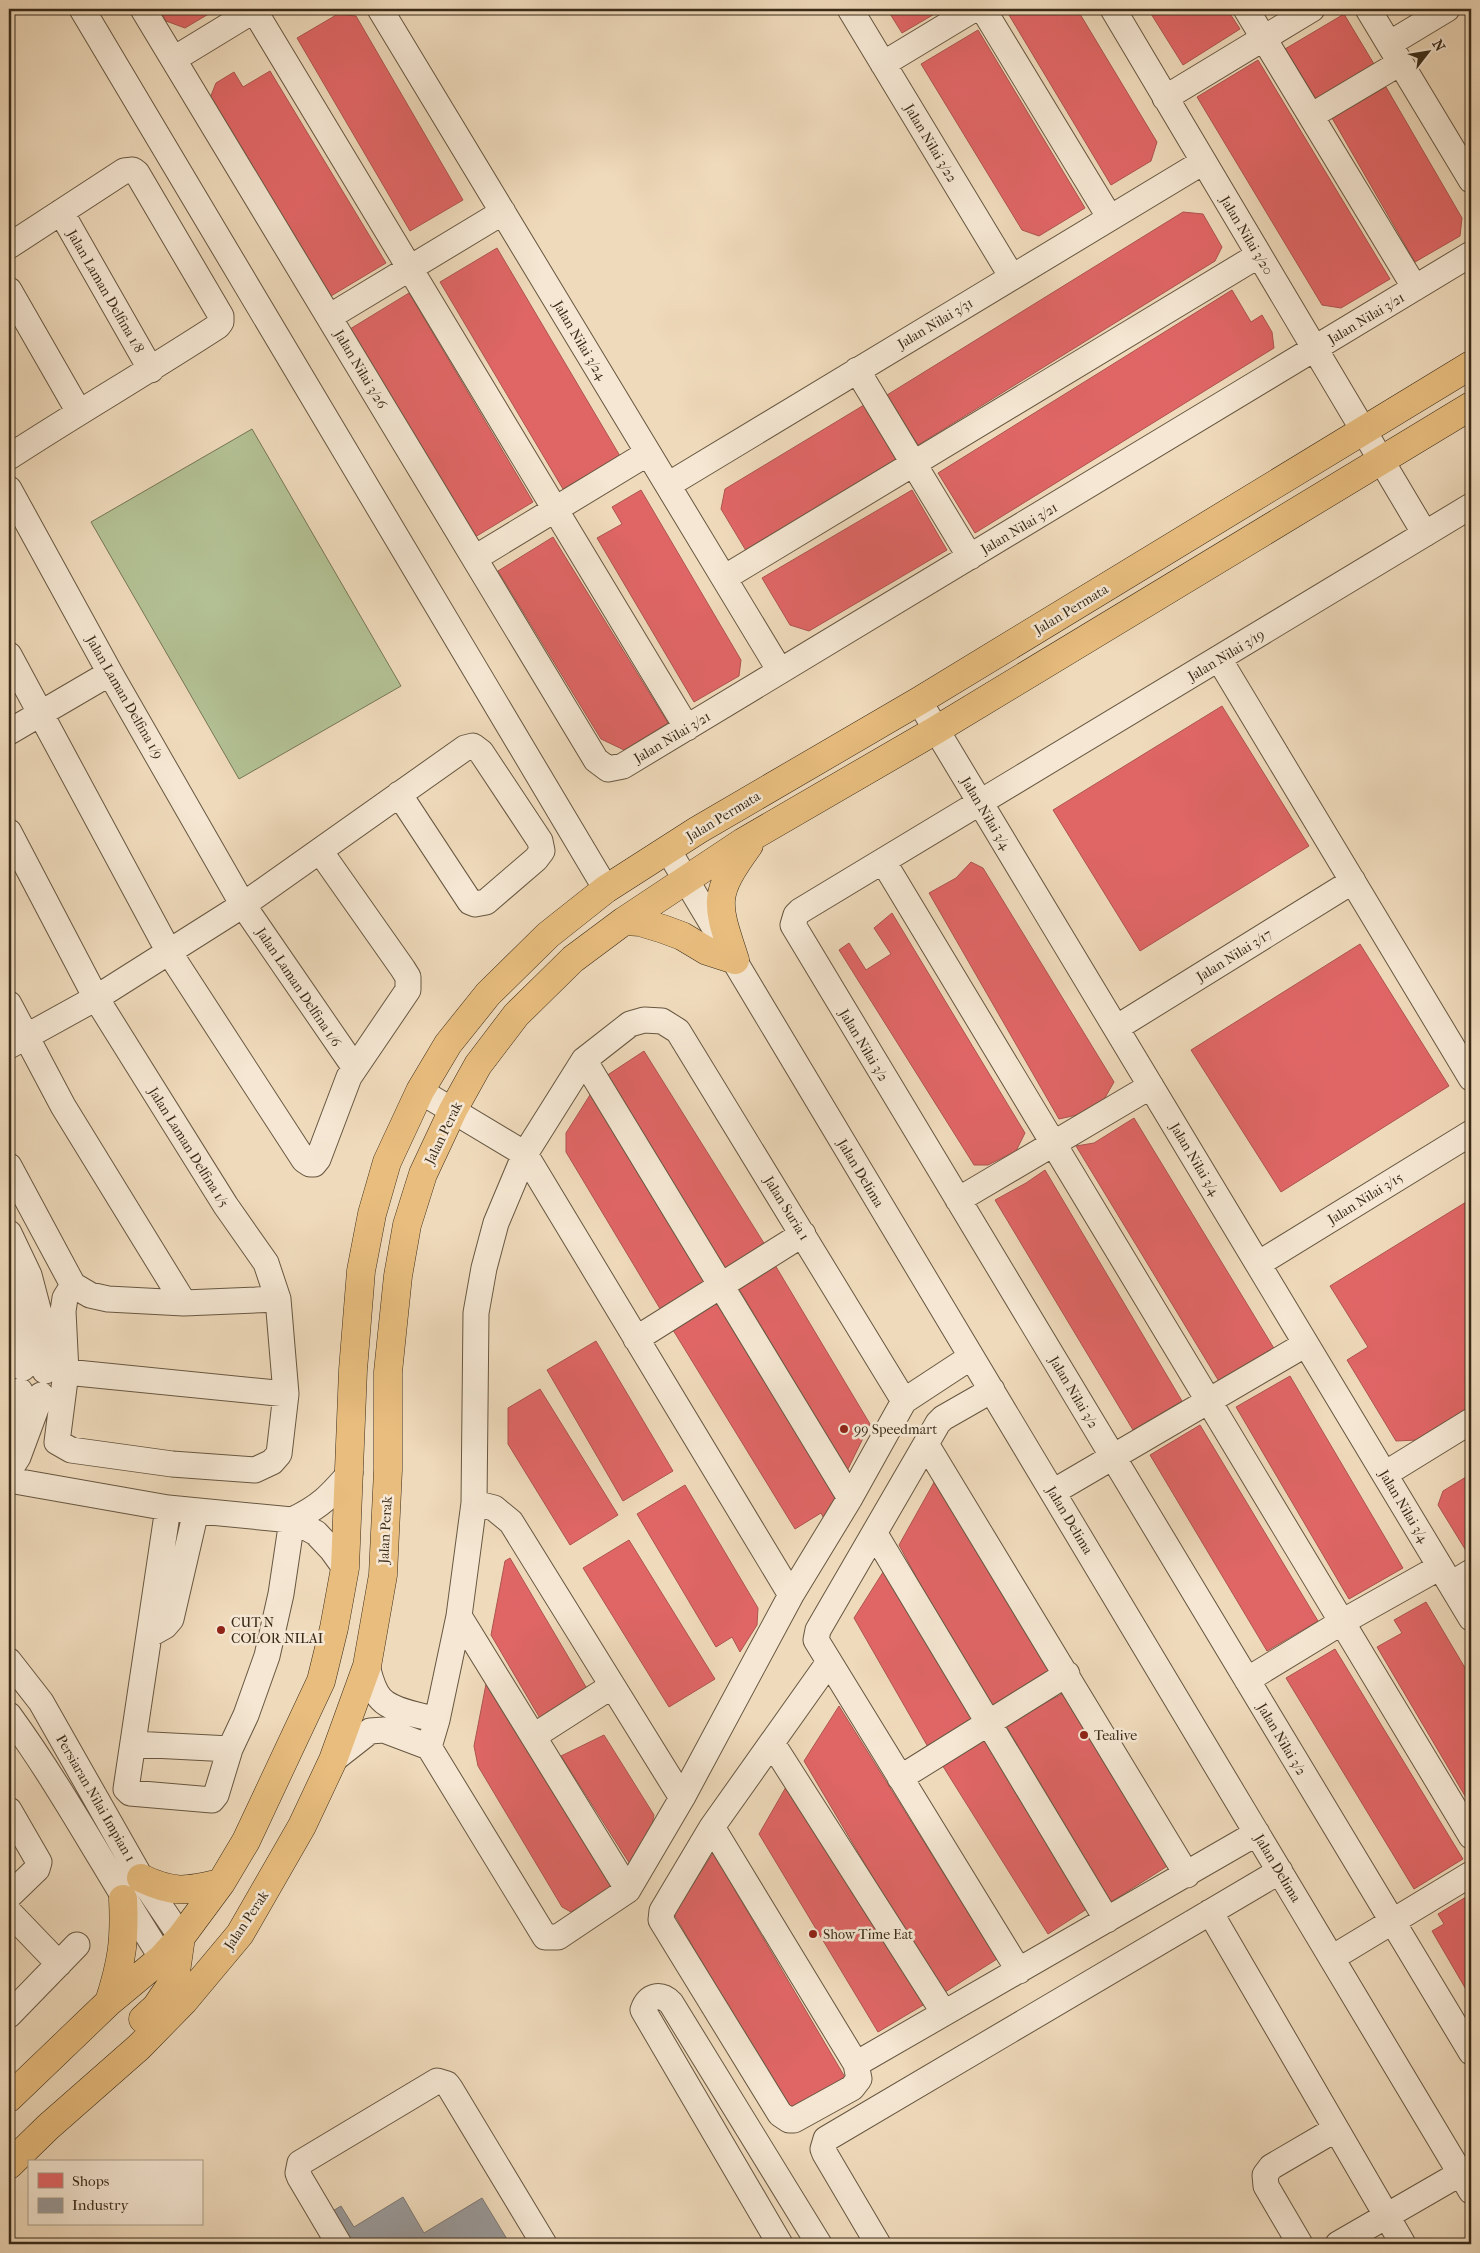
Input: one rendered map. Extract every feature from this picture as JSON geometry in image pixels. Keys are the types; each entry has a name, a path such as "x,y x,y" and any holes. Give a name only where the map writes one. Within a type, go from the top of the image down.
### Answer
{"main road":[{"name":"Jalan Permata","path":"668,850 715,820 919,701 1471,365"},
{"path":"686,880 754,836 936,730 1471,406"},
{"path":"735,960 720,914 721,892 729,873 754,836"},
{"path":"9,2098 109,2002 174,1952 221,1883 246,1841 321,1681 345,1568 353,1370 361,1271 372,1214 387,1162 420,1090 448,1044 488,994 548,935 606,889 668,850"},
{"name":"Jalan Perak","path":"9,2166 48,2127 139,2047 184,2001 240,1934 274,1878 302,1826 333,1760 367,1666 383,1575 388,1470 388,1372 398,1276 407,1224 424,1174 453,1110 478,1065 516,1015 573,959 624,921 686,880"},
{"path":"624,921 640,922 663,929 682,936 707,952 735,960"},
{"path":"141,1878 157,1885 186,1891 221,1883"},
{"path":"174,1952 187,1960 204,1952 238,1908 274,1878"},
{"path":"109,2002 118,1976 124,1948 123,1899"},
{"path":"48,2127 80,2081 156,2007 175,1978 174,1952"}],"street":[{"path":"82,9 606,889"},
{"name":"Jalan Nilai 3/26","path":"144,9 578,729"},
{"path":"172,56 174,59 255,9 687,728"},
{"name":"Jalan Nilai 3/24","path":"380,9 780,671"},
{"name":"Jalan Nilai 3/22","path":"850,9 1012,277"},
{"path":"883,64 974,9"},
{"path":"983,9 1110,218"},
{"name":"Jalan Nilai 3/20","path":"1113,9 1425,534"},
{"path":"1246,9 1415,288"},
{"path":"1165,98 1312,9"},
{"path":"1368,9 1471,180"},
{"path":"1311,116 1395,53 1447,9"},
{"name":"Jalan Nilai 3/31","path":"668,485 1204,162"},
{"path":"9,246 124,171 134,170 221,316 221,322 218,326 151,370 79,412 9,457"},
{"name":"Jalan Laman Delfina 1/8","path":"61,212 151,370"},
{"path":"329,317 503,212"},
{"name":"Jalan Nilai 3/21","path":"578,729 601,765 616,769 687,728 1471,254"},
{"path":"724,578 1259,255"},
{"path":"9,290 79,412"},
{"path":"857,370 970,557"},
{"path":"475,558 648,453"},
{"name":"Jalan Laman Delfina 1/9","path":"9,489 110,673 243,905"},
{"name":"Jalan Nilai 3/19","path":"980,802 1471,506"},
{"path":"9,655 169,952 304,1160 310,1164 314,1164 318,1159 348,1077 408,990 408,977 320,851"},
{"path":"1219,659 1471,1078"},
{"path":"9,732 110,673"},
{"name":"Jalan Nilai 3/4","path":"919,701 1384,1474 1454,1574 1471,1618"},
{"path":"17,1041 96,998 243,905 399,794 465,748 473,746 481,752 542,846 542,851 536,859 486,902 475,904 466,898 399,794"},
{"name":"Jalan Nilai 3/2","path":"980,802 800,911 796,915 794,925 1471,2052"},
{"name":"Jalan Laman Delfina 1/5","path":"9,832 96,998 226,1206 266,1263 278,1299 286,1394 279,1454 272,1462 255,1470 172,1464 63,1448 57,1442 57,1435 39,1379"},
{"name":"Jalan Delima","path":"668,850 1466,2182"},
{"path":"883,861 1471,1836"},
{"name":"Jalan Nilai 3/17","path":"1116,1028 1353,882"},
{"name":"Jalan Laman Delfina 1/6","path":"243,905 354,1068"},
{"path":"9,1004 17,1041 68,1114 184,1303"},
{"name":"Jalan Suria 1","path":"584,1060 630,1024 644,1020 662,1021 678,1031 904,1401"},
{"path":"429,1747 437,1720 459,1616 474,1503 476,1313 484,1268 496,1223 525,1154 584,1060 850,1498"},
{"path":"958,1200 1151,1086"},
{"path":"420,1090 525,1154 791,1595"},
{"name":"Jalan Nilai 3/15","path":"1258,1264 1471,1132"},
{"path":"9,1166 73,1285 90,1295 108,1299 184,1303 278,1299"},
{"path":"9,1233 29,1276 39,1313 39,1379 9,1419"},
{"path":"636,1339 803,1234"},
{"path":"9,1282 18,1319 39,1379"},
{"path":"9,1470 18,1457 39,1379 63,1311 65,1298 73,1285"},
{"path":"1053,1492 1306,1344"},
{"path":"333,1760 370,1731 384,1730 429,1747 545,1937 558,1937 628,1890 682,1798 791,1595 850,1498 904,1401 971,1357"},
{"path":"39,1379 286,1394"},
{"path":"992,1390 943,1418 926,1444 816,1635 818,1644 1019,1971"},
{"path":"1384,1474 1471,1421"},
{"path":"926,1444 1187,1875"},
{"path":"292,1520 315,1509 330,1496 350,1473"},
{"path":"9,1480 168,1508 292,1520 316,1533 345,1568"},
{"path":"474,1503 494,1508 511,1522 682,1798"},
{"path":"168,1508 126,1789 130,1793 212,1800 216,1796 230,1749 246,1715 267,1656 281,1594 292,1520"},
{"path":"150,1635 165,1626 171,1619 196,1511"},
{"path":"875,1534 1107,1920"},
{"path":"1247,1680 1342,1622 1454,1574"},
{"path":"459,1616 628,1890"},
{"name":"Persiaran Nilai Impian 1","path":"9,1661 41,1702 141,1878 174,1952"},
{"path":"712,1827 856,2064 859,2079 852,2088 799,2119 788,2120 784,2118 662,1925 660,1915 712,1827 829,1662"},
{"path":"367,1666 381,1699 391,1706 437,1720"},
{"path":"900,1778 1067,1674"},
{"path":"534,1736 612,1686"},
{"name":"Persiaran Nilai Impian 1","path":"9,1715 46,1770 123,1899 174,1952"},
{"path":"772,1743 944,2013"},
{"path":"133,1744 230,1749"},
{"path":"9,1810 40,1862 37,1869 9,1896"},
{"path":"856,2064 1257,1833"},
{"path":"878,2244 825,2154 823,2149 826,2139 1280,1870"},
{"path":"1332,1958 1471,1874"},
{"path":"9,1912 58,1964"},
{"path":"1210,1912 1403,2244"},
{"path":"9,2015 77,1945"},
{"path":"780,2244 643,2010 645,2003 651,1998 658,1996 666,1998 671,2003 819,2244"},
{"path":"339,2244 300,2178 298,2173 300,2163 437,2082 447,2084 450,2088 544,2244"},
{"path":"1300,2244 1266,2186 1264,2175 1271,2167 1336,2129"},
{"path":"1338,2244 1387,2216 1466,2182"}],"green space":[{"path":"252,429 401,686 239,779 91,522"}],"building: Shops":[{"path":"159,9 217,9 185,28 166,21"},
{"path":"887,9 943,9 902,33"},
{"path":"1019,9 1077,9 1157,142 1151,161 1111,185 1009,15"},
{"path":"1148,9 1227,9 1240,29 1183,65"},
{"path":"338,14 356,16 463,200 410,231 297,38"},
{"path":"1344,14 1374,64 1316,99 1285,49"},
{"path":"978,30 1085,208 1039,236 1022,230 921,64"},
{"path":"1258,60 1390,279 1341,308 1322,305 1197,97"},
{"path":"270,71 386,263 331,296 210,98 216,83 234,72 243,87"},
{"path":"1386,87 1462,218 1460,236 1415,262 1332,118"},
{"path":"1183,212 1203,214 1222,247 1215,261 918,445 887,395"},
{"path":"497,248 620,456 563,489 440,282"},
{"path":"1232,290 1251,322 1262,315 1272,332 1274,348 975,533 938,473"},
{"path":"409,293 533,502 475,537 350,329"},
{"path":"864,405 899,462 748,554 721,509 725,489"},
{"path":"641,490 741,660 739,676 694,702 597,538 622,524 612,507"},
{"path":"912,490 947,550 809,631 790,625 762,578"},
{"path":"553,537 668,723 624,750 601,739 498,571"},
{"path":"1222,706 1309,846 1140,951 1053,810"},
{"path":"971,862 983,868 1114,1082 1102,1103 1077,1115 1059,1119 929,893 956,878"},
{"path":"892,913 1025,1133 1016,1151 988,1165 974,1165 839,950 849,943 866,970 891,954 874,928"},
{"path":"1360,944 1449,1086 1281,1192 1191,1050"},
{"path":"644,1051 767,1248 728,1272 606,1076"},
{"path":"595,1087 712,1281 662,1312 566,1152 566,1133"},
{"path":"1134,1118 1275,1350 1220,1383 1076,1146 1094,1143"},
{"path":"1045,1170 1182,1401 1133,1430 995,1200"},
{"path":"1471,1199 1471,1407 1418,1440 1396,1441 1347,1360 1368,1347 1330,1286"},
{"path":"775,1265 870,1424 847,1471 738,1287"},
{"path":"720,1301 840,1499 827,1524 821,1513 795,1529 673,1330"},
{"path":"596,1341 673,1471 623,1501 547,1370"},
{"path":"1290,1376 1403,1568 1349,1599 1236,1407"},
{"path":"540,1389 618,1515 570,1545 508,1444 508,1408"},
{"path":"1200,1425 1318,1621 1267,1651 1150,1455"},
{"path":"1471,1474 1471,1552 1468,1554 1438,1505 1443,1491"},
{"path":"937,1477 1053,1673 990,1713 899,1545"},
{"path":"685,1485 758,1608 757,1625 740,1652 732,1637 716,1647 637,1514"},
{"path":"629,1540 715,1679 669,1707 583,1568"},
{"path":"510,1558 589,1692 541,1720 491,1635 505,1561"},
{"path":"890,1561 982,1712 928,1747 854,1618"},
{"path":"1426,1602 1471,1678 1471,1806 1377,1647 1402,1633 1394,1620"},
{"path":"1335,1649 1463,1859 1414,1889 1286,1678"},
{"path":"487,1679 613,1886 571,1912 562,1907 478,1766 474,1746"},
{"path":"1066,1692 1169,1865 1111,1902 1005,1724"},
{"path":"839,1706 997,1959 942,1994 804,1761"},
{"path":"986,1734 1090,1907 1048,1934 939,1760"},
{"path":"604,1735 654,1815 651,1830 630,1864 561,1756"},
{"path":"790,1780 930,2001 878,2032 759,1834"},
{"path":"713,1853 846,2079 788,2110 674,1914"},
{"path":"1471,1894 1471,1998 1432,1931 1444,1924 1438,1914"}],"building: Industry":[{"path":"403,2197 424,2233 482,2198 510,2244 351,2244 331,2212 341,2206 354,2227"}],"place":[{"name":"99 Speedmart","path":"844,1429"},
{"name":"CUT N COLOR NILAI","path":"221,1630"},
{"name":"Tealive","path":"1084,1735"},
{"name":"Show Time Eat","path":"813,1934"}]}
